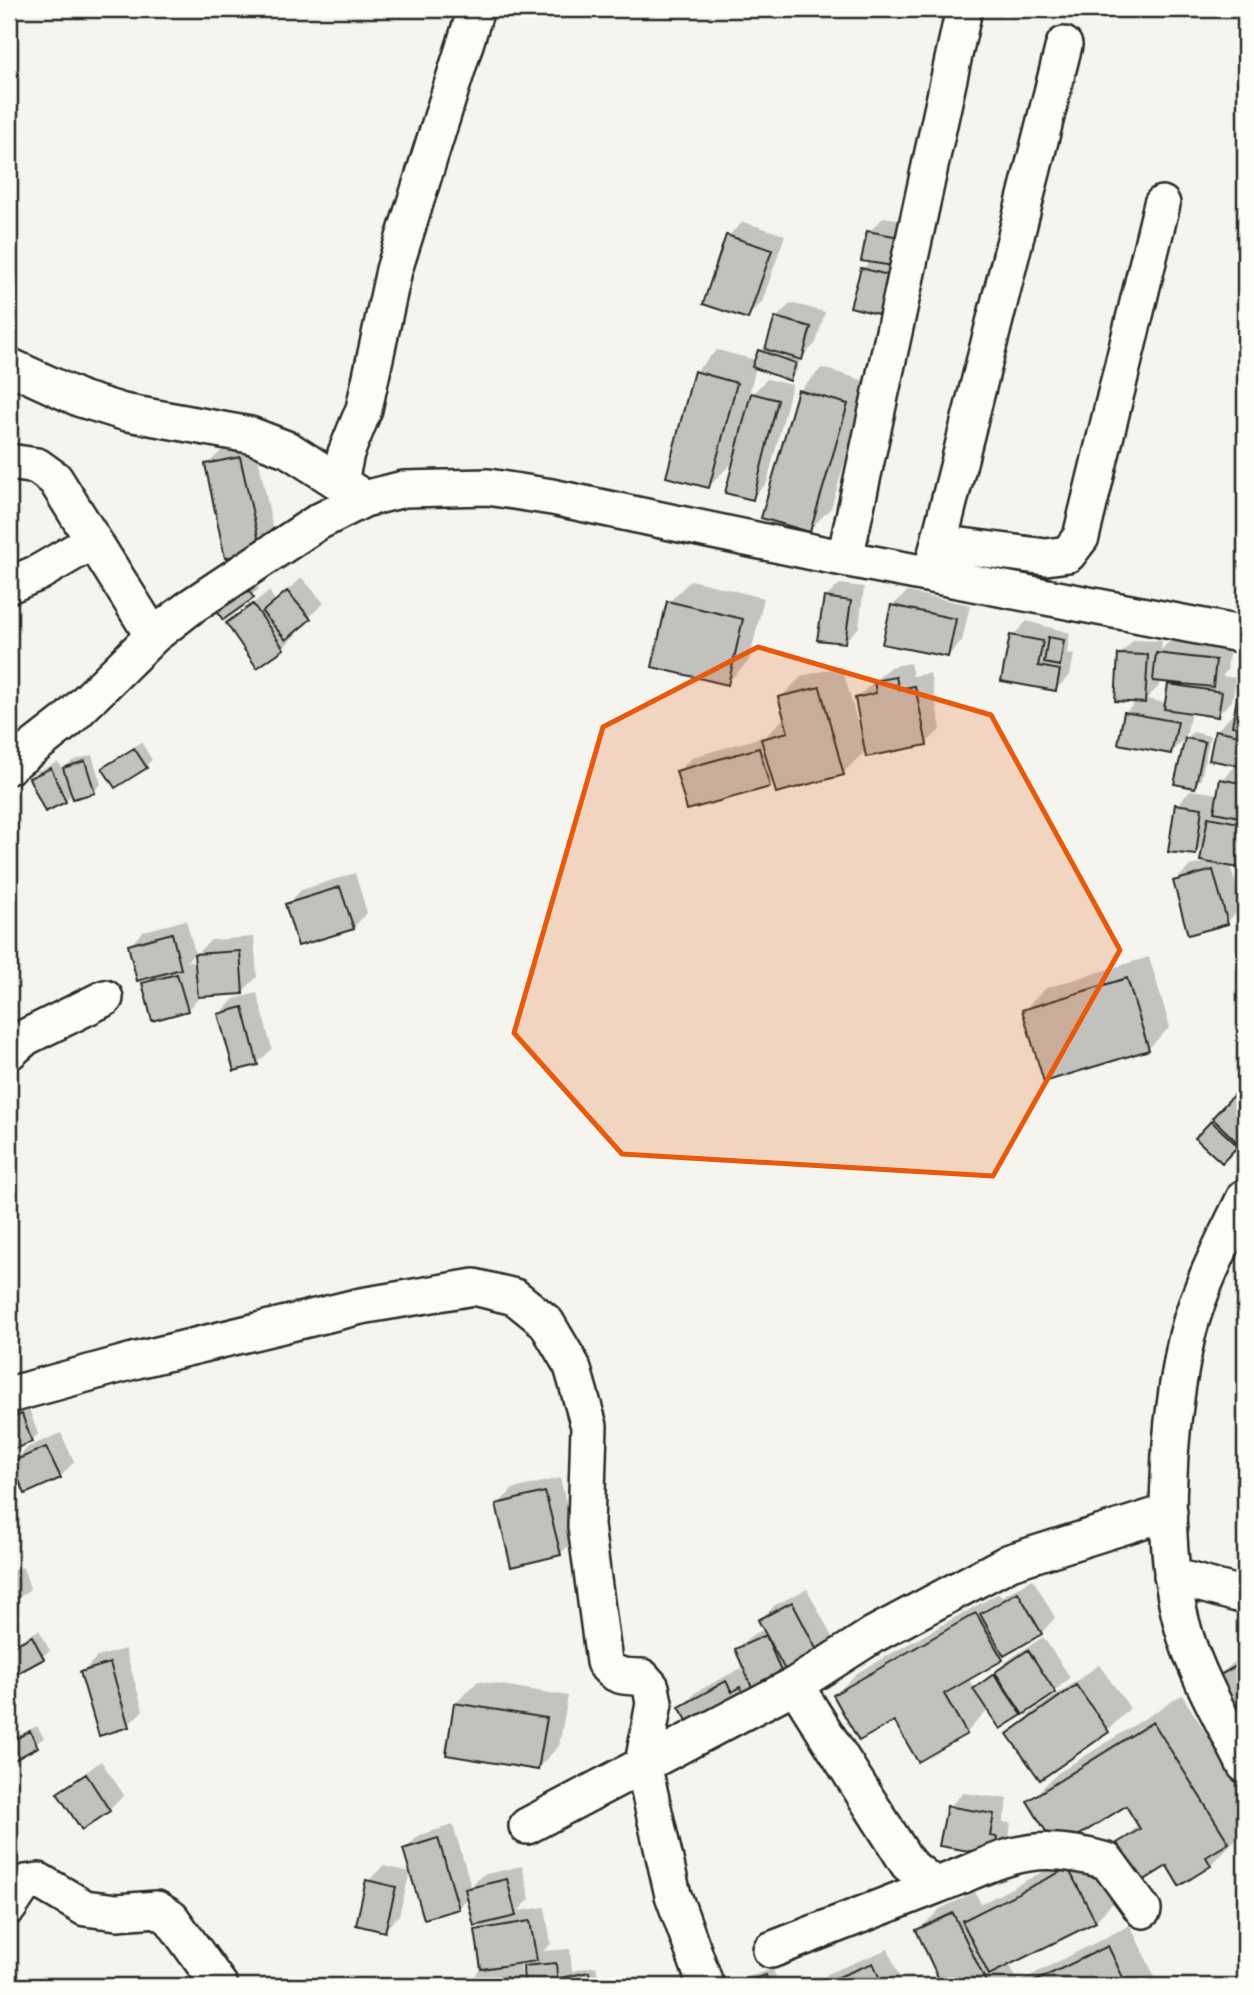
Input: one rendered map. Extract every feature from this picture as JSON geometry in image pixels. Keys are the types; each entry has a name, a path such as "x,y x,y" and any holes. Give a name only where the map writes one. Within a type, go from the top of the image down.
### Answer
{"street":[{"path":"352,490 346,453 364,409 394,270 476,9"},
{"path":"845,558 956,58 964,9"},
{"path":"935,559 1064,45"},
{"path":"9,366 81,399 113,408 250,435 289,450 352,490 488,487 645,515 845,558 935,559 1046,557 1068,554 1080,537 1162,204"},
{"path":"9,462 37,466 55,479 153,636"},
{"path":"9,766 67,722 153,636 318,522 352,490"},
{"path":"9,585 93,541"},
{"path":"935,559 1245,635"},
{"path":"9,1052 26,1037 105,998"},
{"path":"1245,1197 1210,1273 1184,1349 1169,1512 1172,1576 1192,1656 1245,1765"},
{"path":"9,1395 137,1360 361,1306 474,1287 514,1297 547,1322 572,1366 589,1426 586,1526 604,1662 610,1671 621,1677 642,1677 651,1686 654,1703 643,1764 673,1895 706,1986"},
{"path":"527,1826 795,1685 873,1635 1010,1563 1169,1512"},
{"path":"1172,1576 1245,1596"},
{"path":"795,1685 908,1864 935,1886"},
{"path":"771,1950 1016,1854 1053,1849 1107,1861 1143,1910"},
{"path":"9,1907 25,1883 39,1881 85,1908 117,1912 157,1909 171,1918 220,1986"}],"highlighted area":[{"path":"758,647 991,715 1120,950 993,1176 622,1154 514,1033 603,727"}],"building":[{"path":"867,231 905,238 900,267 861,261"},
{"path":"726,235 772,250 748,319 703,304"},
{"path":"861,268 903,279 893,318 850,307"},
{"path":"775,317 811,327 802,360 765,349"},
{"path":"758,350 796,363 790,381 752,367"},
{"path":"694,371 737,383 709,488 666,477"},
{"path":"798,390 848,404 810,532 761,518"},
{"path":"751,393 778,400 753,500 725,493"},
{"path":"240,457 261,550 225,558 205,464"},
{"path":"245,586 254,598 223,620 215,608"},
{"path":"287,591 311,619 286,640 262,612"},
{"path":"824,597 851,601 845,643 817,640"},
{"path":"667,601 743,619 728,685 652,667"},
{"path":"253,604 284,649 257,668 226,623"},
{"path":"891,605 956,619 948,657 882,644"},
{"path":"1010,635 1043,641 1038,666 1060,670 1056,691 1001,681"},
{"path":"1048,637 1064,640 1060,666 1044,663"},
{"path":"1156,653 1216,660 1213,687 1153,681"},
{"path":"1118,654 1148,655 1145,703 1115,701"},
{"path":"896,677 899,689 915,686 927,745 866,757 855,698 876,693 874,681"},
{"path":"1168,684 1222,692 1218,717 1164,709"},
{"path":"820,687 844,775 776,793 761,739 788,732 778,697"},
{"path":"1238,692 1245,693 1245,728 1232,726"},
{"path":"1124,712 1178,722 1171,754 1118,744"},
{"path":"1215,730 1245,736 1245,767 1209,760"},
{"path":"1185,738 1205,742 1195,788 1174,784"},
{"path":"134,748 147,768 115,788 102,768"},
{"path":"759,748 770,787 687,810 676,771"},
{"path":"85,761 95,793 73,799 63,768"},
{"path":"51,768 66,802 45,812 29,778"},
{"path":"1220,779 1245,784 1245,818 1214,812"},
{"path":"1175,804 1202,808 1196,855 1168,852"},
{"path":"1208,817 1245,824 1245,869 1200,861"},
{"path":"1213,870 1228,924 1188,935 1173,881"},
{"path":"340,887 354,929 298,946 285,904"},
{"path":"172,933 181,969 137,981 128,945"},
{"path":"240,951 243,994 198,997 194,954"},
{"path":"177,974 188,1011 152,1021 142,983"},
{"path":"1127,978 1149,1050 1044,1082 1022,1010"},
{"path":"243,1007 258,1065 234,1071 218,1014"},
{"path":"1243,1085 1245,1133 1237,1142 1212,1118"},
{"path":"1211,1121 1238,1146 1222,1163 1195,1138"},
{"path":"22,1414 32,1442 9,1451 9,1419"},
{"path":"46,1447 61,1478 25,1494 11,1462"},
{"path":"545,1492 561,1555 511,1567 496,1504"},
{"path":"1018,1592 1042,1634 1004,1656 980,1614"},
{"path":"792,1602 824,1664 791,1681 758,1620"},
{"path":"976,1613 1003,1660 944,1694 967,1734 918,1762 894,1721 859,1741 833,1695"},
{"path":"766,1635 782,1674 757,1699 735,1649"},
{"path":"32,1636 44,1659 9,1678 9,1648"},
{"path":"1028,1650 1056,1693 1023,1715 995,1672"},
{"path":"110,1663 129,1727 99,1736 80,1672"},
{"path":"1240,1664 1245,1675 1245,1732 1216,1677"},
{"path":"994,1674 1022,1715 1000,1729 973,1689"},
{"path":"726,1681 732,1692 740,1687 748,1702 694,1732 679,1707"},
{"path":"1076,1685 1109,1732 1040,1780 1007,1734"},
{"path":"454,1703 547,1718 538,1770 446,1755"},
{"path":"1153,1722 1229,1843 1206,1857 1211,1866 1179,1886 1167,1866 1141,1882 1117,1843 1140,1829 1126,1806 1057,1849 1027,1801"},
{"path":"30,1731 38,1747 9,1763 9,1743"},
{"path":"86,1774 110,1811 82,1830 57,1793"},
{"path":"947,1806 994,1814 990,1836 997,1837 994,1855 939,1846"},
{"path":"438,1838 459,1909 424,1919 403,1849"},
{"path":"1068,1868 1096,1922 989,1975 962,1921"},
{"path":"507,1879 516,1916 474,1926 465,1889"},
{"path":"366,1880 396,1887 385,1932 356,1925"},
{"path":"953,1913 988,1986 942,1986 916,1930"},
{"path":"530,1921 537,1961 481,1969 475,1930"},
{"path":"1108,1946 1127,1986 1025,1986"},
{"path":"556,1963 558,1986 524,1986 523,1966"},
{"path":"873,1963 883,1986 816,1986"},
{"path":"589,1972 592,1986 562,1986 560,1978"},
{"path":"766,1975 770,1986 743,1986 742,1983"},
{"path":"506,1977 507,1986 465,1986 464,1982"}]}
